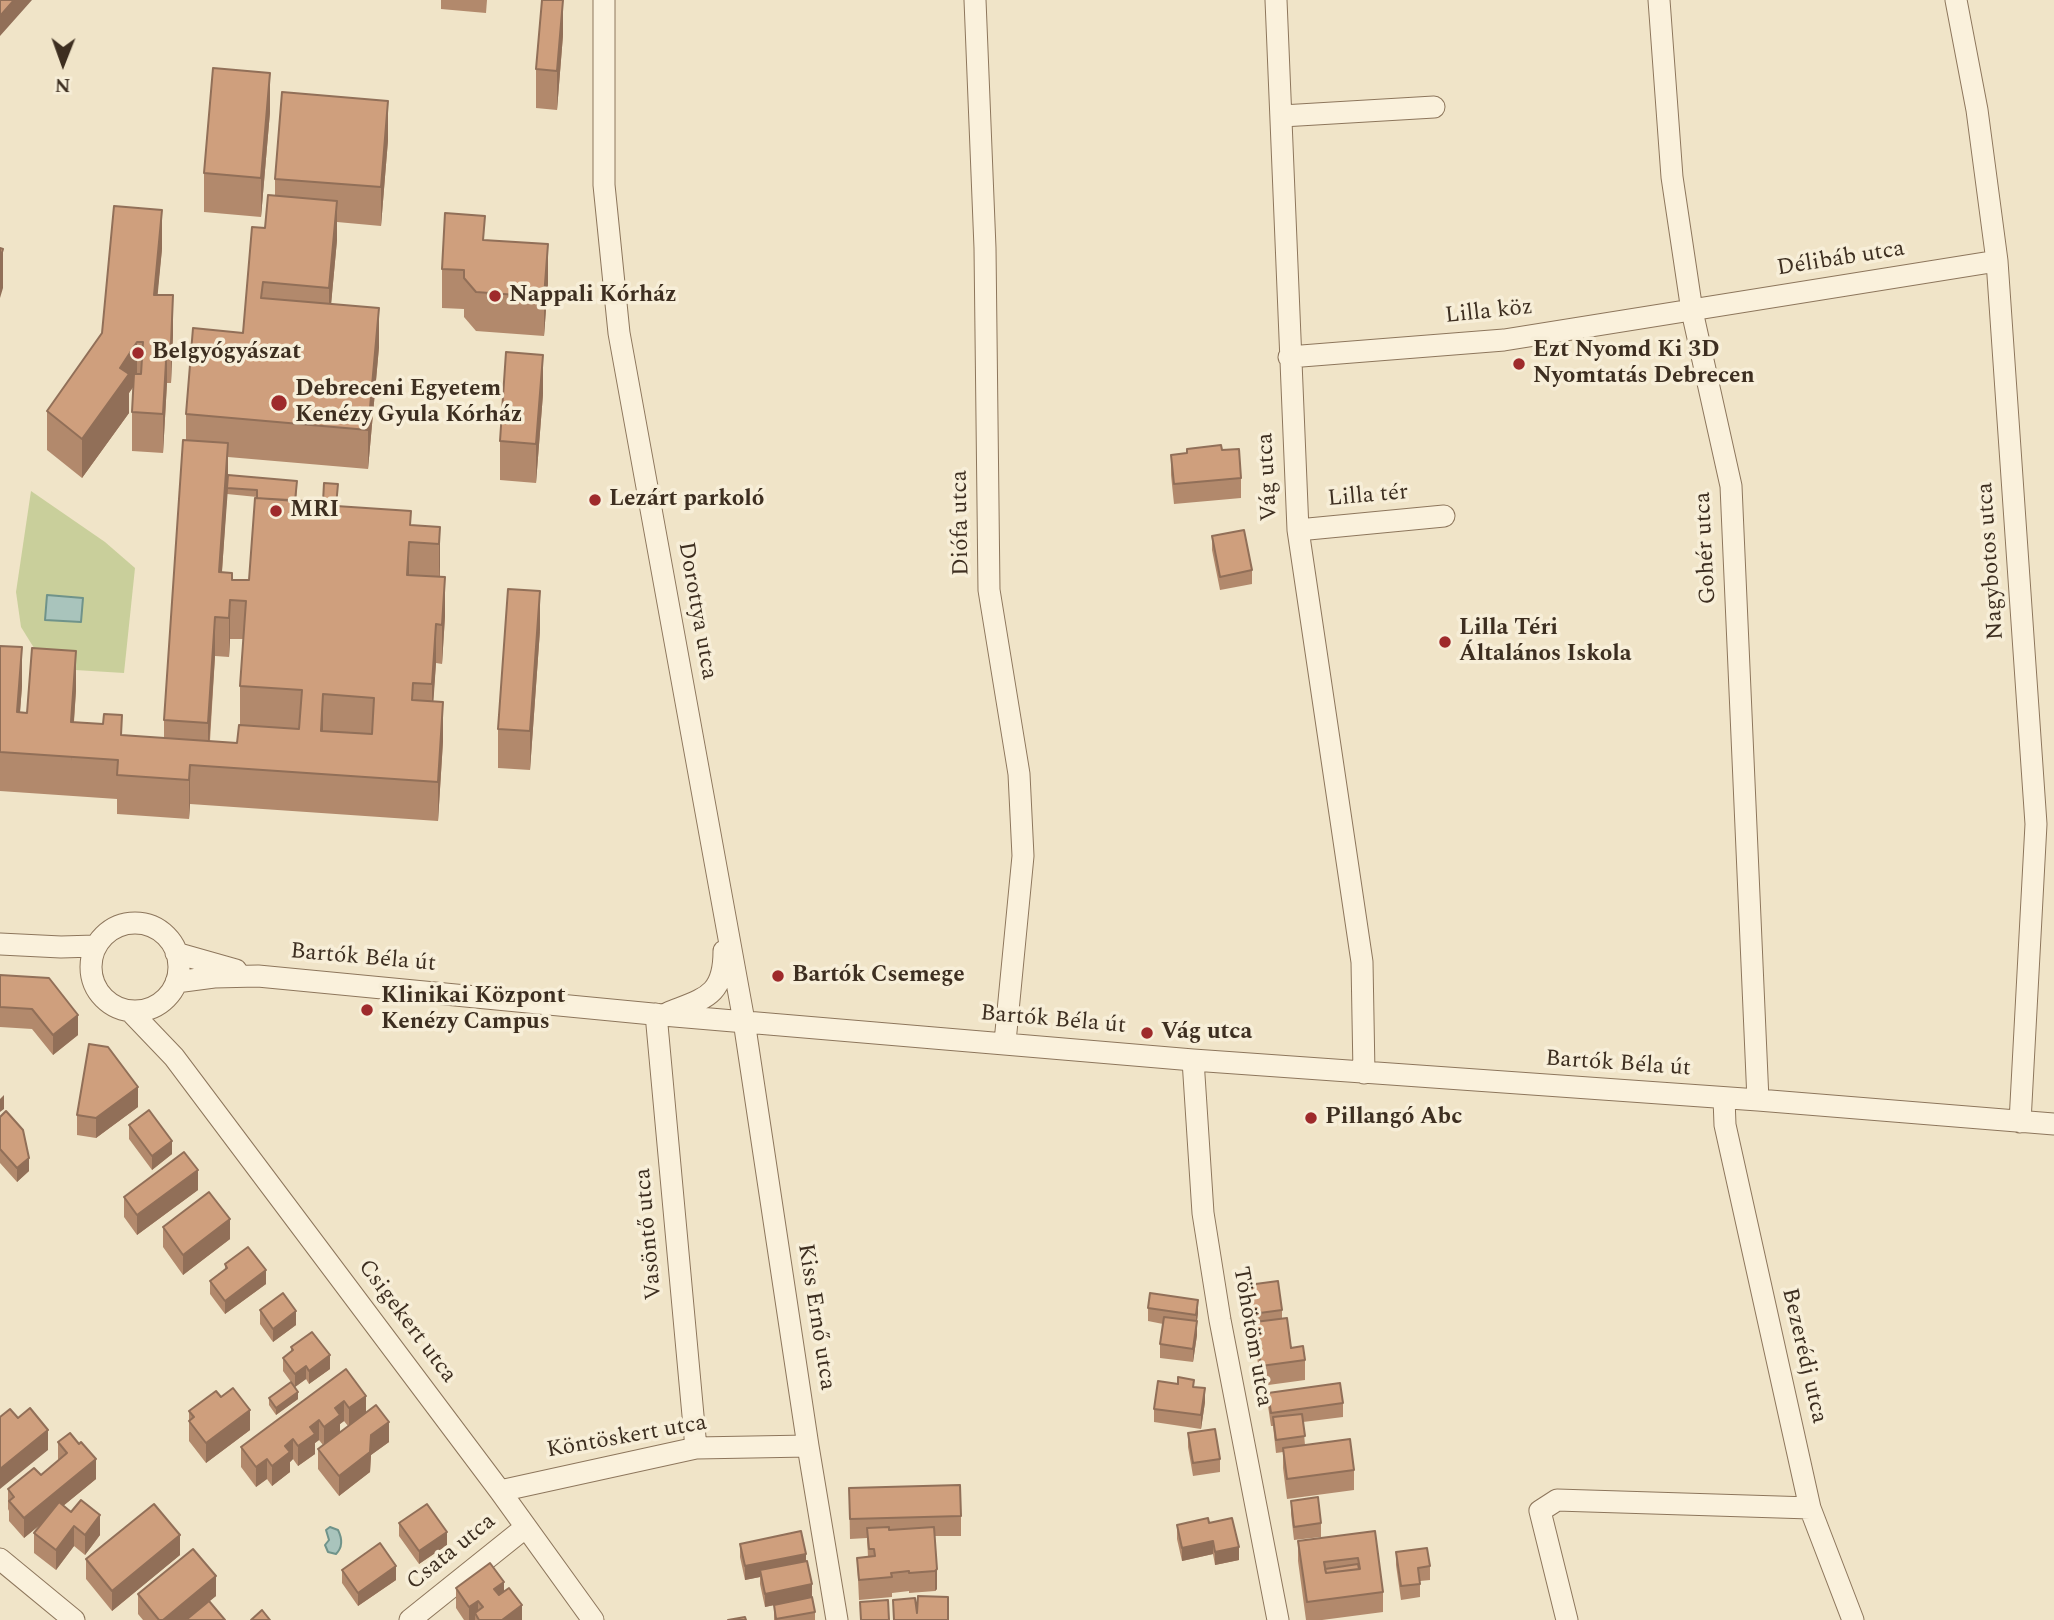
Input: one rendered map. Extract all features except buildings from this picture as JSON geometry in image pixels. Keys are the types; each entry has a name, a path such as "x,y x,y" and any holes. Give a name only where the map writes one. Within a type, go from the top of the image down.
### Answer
{"street":[{"name":"Dorottya utca","path":"604,0 604,185 619,333 744,1021"},
{"name":"Diófa utca","path":"975,0 985,248 989,590 1019,774 1023,856 1005,1042"},
{"name":"Vág utca","path":"1276,0 1298,530 1362,962 1364,1073"},
{"name":"Gohér utca","path":"1658,0 1672,177 1692,312 1731,485 1758,1100"},
{"name":"Nagybotos utca","path":"1956,0 1977,110 1997,261 2036,824 2020,1122"},
{"path":"1282,116 1434,107"},
{"name":"Délibáb utca","path":"1692,312 1997,261"},
{"name":"Lilla köz","path":"1289,357 1504,340 1692,312"},
{"name":"Lilla tér","path":"1298,530 1444,516"},
{"path":"659,1014 706,997 719,985 724,968 724,917"},
{"path":"130,923 145,924 158,930 170,940 177,953 179,966 173,990 158,1005 147,1009 130,1011 116,1007 104,999 95,988 90,974 95,946 104,935 118,926 130,923"},
{"path":"0,944 95,946"},
{"path":"28,946 60,956 90,974"},
{"path":"177,953 258,976"},
{"path":"176,982 214,977 258,976"},
{"name":"Bartók Béla út","path":"258,976 1193,1060 2054,1124"},
{"path":"158,1005 174,1057"},
{"path":"130,1011 174,1057"},
{"name":"Vasöntő utca","path":"659,1014 696,1448"},
{"name":"Kiss Ernő utca","path":"744,1021 837,1620"},
{"name":"Csigekert utca","path":"174,1057 500,1491 593,1620"},
{"name":"Töhötöm utca","path":"1193,1060 1203,1213 1220,1320 1278,1620"},
{"name":"Bezerédj utca","path":"1724,1098 1725,1125 1810,1508 1853,1620"},
{"name":"Köntöskert utca","path":"500,1491 696,1448 808,1446"},
{"path":"1567,1620 1540,1511 1558,1500 1810,1508"},
{"name":"Csata utca","path":"410,1620 526,1527"},
{"path":"0,1559 74,1620"}],"green space":[{"path":"31,491 105,542 135,568 124,673 59,669 39,656 21,627 16,592"}],"water":[{"path":"47,595 83,598 81,622 45,620"},
{"path":"330,1527 338,1530 340,1536 341,1545 336,1554 328,1552 325,1545 329,1540 326,1530"}],"place":[{"name":"Nappali Kórház","path":"495,296"},
{"name":"Belgyógyászat","path":"138,353"},
{"name":"Ezt Nyomd Ki 3D Nyomtatás Debrecen","path":"1519,364"},
{"name":"Debreceni Egyetem Kenézy Gyula Kórház","path":"279,403"},
{"name":"Lezárt parkoló","path":"595,500"},
{"name":"MRI","path":"276,511"},
{"name":"Lilla Téri Általános Iskola","path":"1445,642"},
{"name":"Bartók Csemege","path":"778,976"},
{"name":"Klinikai Központ Kenézy Campus","path":"367,1010"},
{"name":"Vág utca","path":"1147,1033"},
{"name":"Pillangó Abc","path":"1311,1118"}]}
